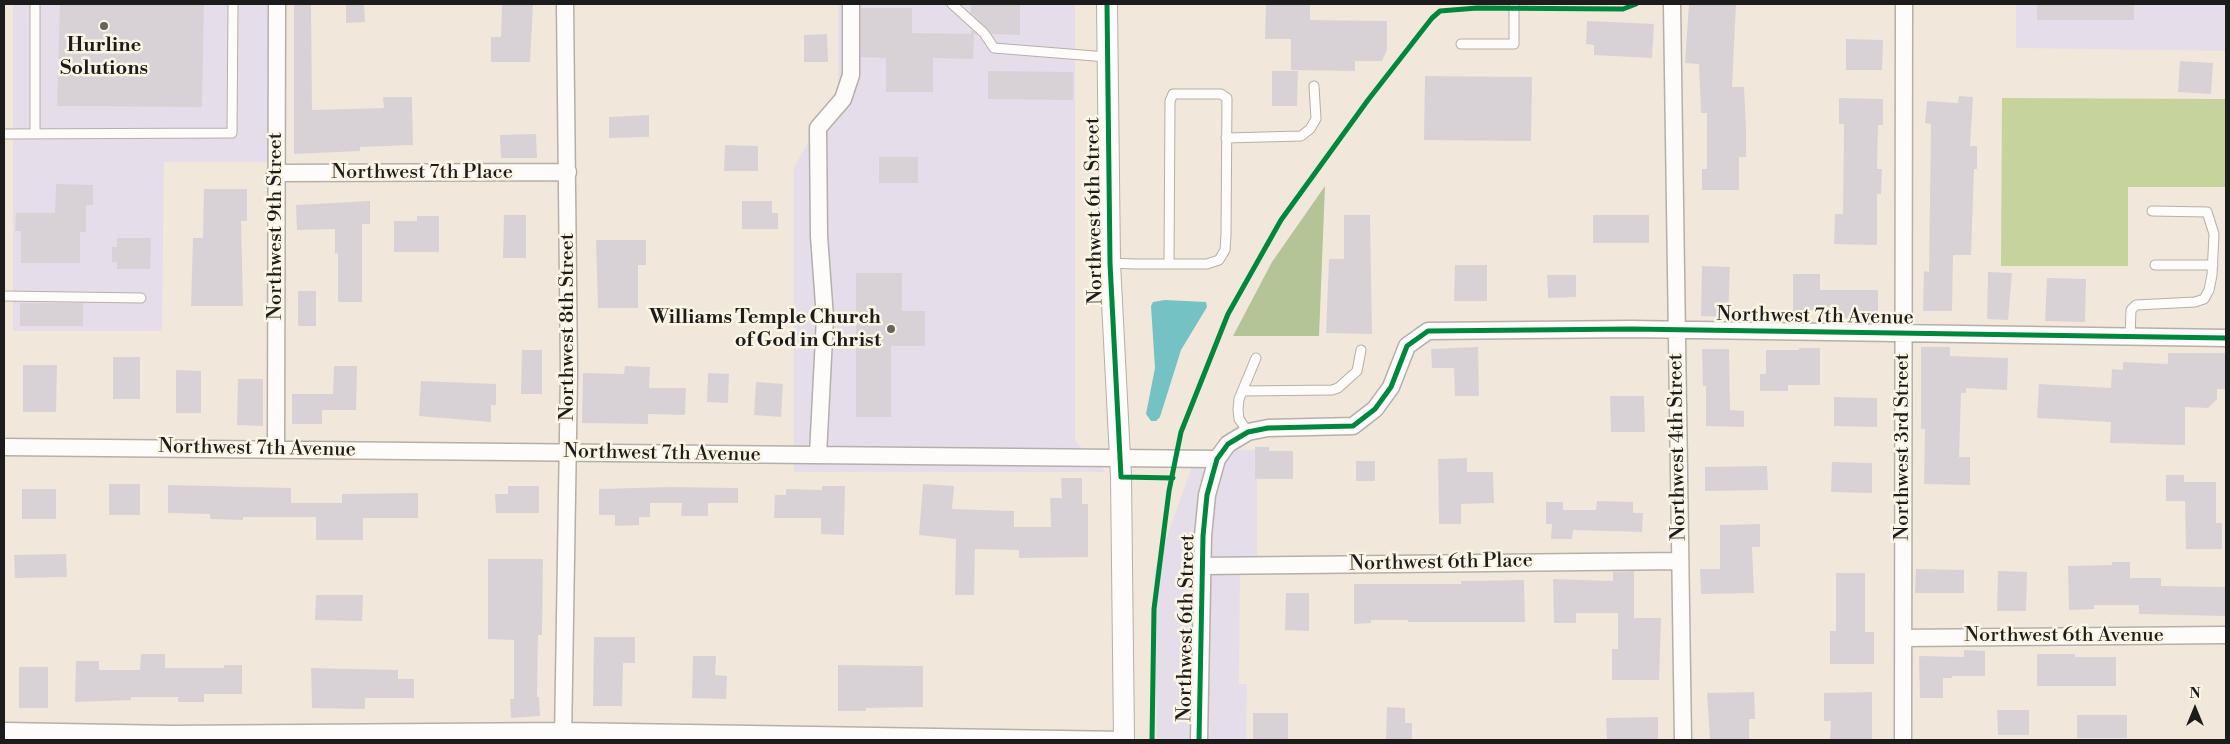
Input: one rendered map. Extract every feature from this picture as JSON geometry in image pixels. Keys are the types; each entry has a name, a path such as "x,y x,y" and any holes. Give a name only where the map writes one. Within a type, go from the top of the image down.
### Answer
{"street":[{"name":"Northwest 9th Street","path":"276,4 276,449"},
{"name":"Northwest 8th Street","path":"563,735 568,453 568,172 565,4"},
{"path":"818,455 824,318 819,236 818,128 843,99 851,75 851,4"},
{"name":"Northwest 6th Street","path":"1107,4 1110,263 1120,457 1124,740"},
{"name":"Northwest 4th Street","path":"1672,4 1676,168 1676,330 1683,740"},
{"name":"Northwest 3rd Street","path":"1903,740 1904,4"},
{"name":"Northwest 7th Place","path":"275,174 568,172"},
{"name":"Northwest 7th Avenue","path":"1248,432 1268,428 1353,426 1375,409 1391,387 1407,346 1428,331 1676,330 2226,338"},
{"path":"1217,459 1228,444 1248,432"},
{"name":"Northwest 7th Avenue","path":"4,447 1217,459"},
{"name":"Northwest 6th Street","path":"1199,740 1203,536 1208,495 1217,459"},
{"name":"Northwest 6th Place","path":"1202,566 1680,561"},
{"name":"Northwest 6th Avenue","path":"1903,638 2226,635"},
{"path":"4,731 172,734 1124,740"}],"lane":[{"path":"35,134 36,4"},
{"path":"4,134 232,132 233,4"},
{"path":"952,4 984,33 994,48 1107,57"},
{"path":"1461,44 1514,44 1514,4"},
{"path":"1226,138 1301,136 1310,129 1316,119 1314,86"},
{"path":"1110,263 1169,264 1208,264 1219,260 1225,250 1227,98 1221,94 1173,94 1170,101 1169,264"},
{"path":"2130,337 2131,310 2136,305 2195,302 2204,299 2209,290 2213,265 2214,234 2207,212 2152,211"},
{"path":"2155,265 2213,265"},
{"path":"4,296 141,298"},
{"path":"1243,391 1332,390 1338,388 1357,370 1360,350"},
{"path":"1248,432 1239,419 1238,410 1256,358"}],"shaded area":[{"path":"13,4 270,4 269,162 164,162 162,331 13,331"},
{"path":"838,4 1075,4 1075,441 1106,472 794,472 794,168 838,87"},
{"path":"2016,4 2226,4 2226,51 2016,48"},
{"path":"1198,450 1257,450 1257,559 1240,569 1239,684 1247,684 1246,740 1157,740 1154,572"}],"green space":[{"path":"2002,98 2226,99 2226,187 2128,187 2128,266 2001,266"},
{"path":"1325,186 1319,336 1233,336 1272,262"}],"water":[{"path":"1165,300 1206,302 1207,307 1181,350 1160,417 1156,421 1151,421 1146,414 1155,368 1151,306 1153,302"}],"building":[{"path":"60,4 204,4 202,107 57,106"},
{"path":"294,4 311,4 312,110 384,108 383,97 412,97 413,145 360,147 360,151 294,154"},
{"path":"346,4 364,4 365,22 346,23"},
{"path":"502,4 533,4 530,62 491,62 491,37 501,37"},
{"path":"971,4 1020,4 1020,35 992,34 971,13"},
{"path":"1266,4 1310,4 1310,20 1387,21 1387,50 1382,61 1355,61 1355,71 1291,70 1291,39 1265,39"},
{"path":"1689,4 1736,4 1732,87 1744,87 1746,129 1746,157 1739,157 1739,190 1702,190 1702,169 1707,169 1707,113 1701,113 1699,64 1685,63"},
{"path":"2037,4 2134,4 2134,20 2037,20"},
{"path":"861,8 912,8 912,33 971,34 971,30 976,34 974,34 973,59 933,58 933,92 886,92 886,58 861,57"},
{"path":"1587,21 1654,24 1652,58 1594,55 1594,45 1586,44"},
{"path":"827,34 828,62 804,62 804,35"},
{"path":"1846,39 1883,40 1882,70 1846,70"},
{"path":"2180,61 2213,63 2211,94 2178,92"},
{"path":"988,71 1073,72 1073,100 988,99"},
{"path":"1272,71 1298,71 1297,106 1272,106"},
{"path":"1425,76 1532,77 1531,141 1424,140"},
{"path":"1959,96 1973,97 1970,146 1977,146 1977,169 1974,169 1971,255 1953,255 1952,311 1923,311 1924,271 1929,272 1931,124 1925,123 1927,101 1958,103"},
{"path":"1839,98 1883,99 1883,125 1878,125 1877,169 1882,169 1881,194 1877,194 1877,245 1834,244 1835,214 1843,214 1844,124 1839,124"},
{"path":"649,115 649,137 609,138 609,117"},
{"path":"536,134 537,158 501,158 500,135"},
{"path":"725,145 758,146 758,171 724,171"},
{"path":"879,157 918,157 918,183 879,183"},
{"path":"56,184 93,185 93,205 86,205 86,232 80,232 80,263 21,263 21,231 15,231 16,213 55,213"},
{"path":"204,189 247,189 247,221 241,221 243,306 191,306 193,238 203,238"},
{"path":"370,201 370,224 362,224 362,302 338,302 338,253 335,254 335,229 297,230 296,205"},
{"path":"742,201 772,201 772,213 778,213 778,229 742,229"},
{"path":"504,215 526,215 526,258 503,258"},
{"path":"1344,215 1370,215 1372,334 1326,333 1329,259 1344,259"},
{"path":"1593,215 1649,215 1649,243 1593,243"},
{"path":"417,216 439,216 439,252 394,252 394,221 417,221"},
{"path":"117,238 151,238 150,269 117,269 117,262 112,262 112,247 117,247"},
{"path":"596,240 646,240 646,265 638,265 638,308 598,308"},
{"path":"1455,265 1487,265 1487,301 1454,301"},
{"path":"1702,266 1730,267 1728,317 1701,316"},
{"path":"1988,272 2012,273 2008,320 1987,319"},
{"name":"Williams Temple Church of God in Christ","path":"856,273 902,273 902,311 925,311 925,346 891,346 891,417 856,417"},
{"path":"1793,274 1820,274 1820,290 1878,290 1878,317 1823,319 1823,310 1793,311"},
{"path":"1547,275 1576,275 1576,297 1548,298"},
{"path":"2047,278 2086,279 2085,322 2045,321"},
{"path":"298,291 316,291 316,326 298,326"},
{"path":"20,303 83,303 83,326 20,326"},
{"path":"1478,347 1479,396 1455,396 1454,368 1432,368 1431,349"},
{"path":"1921,347 1950,347 1950,356 2008,358 2007,390 1966,388 1966,393 1961,393 1959,457 1970,457 1970,485 1924,484 1925,429 1921,429"},
{"path":"1799,348 1820,348 1820,385 1788,385 1788,391 1760,391 1760,374 1766,374 1766,350 1799,350"},
{"path":"1702,349 1729,349 1730,410 1744,411 1744,427 1706,426 1706,386 1703,386"},
{"path":"522,350 542,350 542,394 521,394"},
{"path":"2168,353 2226,353 2226,389 2217,389 2217,399 2208,408 2185,407 2185,445 2110,443 2111,422 2037,418 2039,384 2111,388 2112,369 2123,370 2123,362 2168,364"},
{"path":"113,357 140,357 140,399 113,399"},
{"path":"23,365 57,365 56,412 23,412"},
{"path":"334,366 357,366 356,410 322,410 322,424 292,424 292,394 333,394"},
{"path":"625,366 650,367 649,388 686,388 685,415 648,414 648,424 582,423 583,373 624,374"},
{"path":"176,370 201,371 201,413 176,413"},
{"path":"708,373 729,374 728,403 707,402"},
{"path":"238,379 263,379 263,426 237,425"},
{"path":"421,381 496,384 496,405 491,405 491,422 419,416"},
{"path":"756,382 783,384 781,417 754,415"},
{"path":"1610,396 1644,396 1645,432 1611,432"},
{"path":"1834,397 1877,398 1877,427 1834,426"},
{"path":"1255,447 1269,447 1269,451 1293,451 1293,479 1255,479"},
{"path":"1467,458 1467,472 1493,472 1494,503 1461,504 1461,524 1439,524 1438,459"},
{"path":"1356,461 1375,461 1375,481 1356,481"},
{"path":"1832,462 1872,463 1872,493 1831,492"},
{"path":"1767,466 1768,490 1705,491 1705,467"},
{"path":"2166,475 2184,475 2184,482 2216,482 2216,523 2222,523 2222,549 2186,549 2185,501 2166,501"},
{"path":"1061,478 1082,478 1082,504 1088,504 1088,557 1019,558 1019,550 975,549 974,595 955,595 956,539 919,535 923,484 954,486 952,509 1014,511 1014,527 1051,527 1050,498 1062,498"},
{"path":"109,484 140,484 140,515 109,515"},
{"path":"168,485 291,488 291,503 342,503 342,494 418,493 418,518 363,518 363,540 316,540 316,517 243,517 243,520 210,519 210,514 168,513"},
{"path":"508,486 539,486 539,513 496,513 495,494 508,494"},
{"path":"822,486 845,486 844,535 821,534 821,518 774,518 775,495 786,495 786,489 822,490"},
{"path":"738,488 738,503 708,503 708,516 681,516 682,503 650,503 650,517 639,517 639,525 615,526 615,515 599,515 599,489"},
{"path":"22,489 56,489 56,519 22,519"},
{"path":"1597,501 1633,502 1633,513 1643,513 1642,532 1573,530 1572,539 1551,539 1552,524 1546,524 1546,502 1563,502 1563,510 1596,510"},
{"path":"1760,524 1760,547 1752,547 1754,593 1701,594 1700,569 1720,569 1720,525"},
{"path":"66,554 67,577 15,578 14,555"},
{"path":"488,559 543,559 542,635 538,635 537,697 539,697 540,716 511,718 510,699 514,699 514,640 488,639"},
{"path":"2112,562 2130,562 2130,578 2161,578 2161,586 2226,587 2226,616 2139,614 2139,605 2094,605 2094,609 2069,610 2068,566 2112,565"},
{"path":"1916,569 1964,570 1964,593 1915,593"},
{"path":"1634,571 1634,618 1661,618 1659,680 1612,680 1612,649 1618,649 1618,613 1576,613 1576,623 1554,623 1553,579 1613,581 1613,572"},
{"path":"1998,571 2027,572 2026,611 1997,611"},
{"path":"1836,573 1865,573 1865,632 1874,632 1874,664 1830,664 1830,631 1836,631"},
{"path":"1524,580 1525,622 1408,622 1408,620 1371,620 1371,623 1354,624 1354,584 1461,584 1461,581"},
{"path":"1286,593 1309,593 1309,631 1285,630"},
{"path":"316,595 363,595 362,621 315,620"},
{"path":"594,637 635,637 635,663 623,663 622,706 593,706"},
{"path":"1964,650 1985,651 1985,676 1952,676 1952,678 1943,678 1943,698 1920,698 1919,656 1964,657"},
{"path":"141,654 165,654 165,668 224,668 224,665 242,665 242,694 204,694 204,702 178,702 178,697 131,697 131,700 75,702 76,661 99,661 99,670 140,670"},
{"path":"2037,654 2075,654 2075,657 2116,657 2116,686 2037,686"},
{"path":"693,656 716,656 715,675 727,676 726,699 692,698"},
{"path":"838,665 923,666 923,707 866,708 866,711 838,711"},
{"path":"19,667 48,667 48,708 19,708"},
{"path":"311,668 398,670 398,679 414,679 414,698 365,698 365,709 312,708"},
{"path":"1754,692 1755,719 1749,719 1749,740 1710,740 1707,693"},
{"path":"1872,692 1872,740 1830,740 1831,721 1824,721 1824,693"},
{"path":"1387,707 1405,708 1405,723 1412,723 1412,740 1386,740"},
{"path":"1997,710 2029,710 2029,735 1998,735"},
{"path":"1253,713 1288,713 1288,740 1253,740"},
{"path":"2077,715 2127,715 2127,738 2077,738"},
{"path":"1658,717 1658,740 1607,740 1606,718"}],"cycle path":[{"path":"1107,4 1110,263 1121,477 1173,478"},
{"path":"1152,740 1154,609 1169,491 1181,432 1228,314 1281,220 1368,100 1432,18 1440,11 1477,8 1623,9 1636,4"},
{"path":"1199,740 1203,536 1207,495 1217,459 1228,444 1248,432 1268,428 1353,426 1375,409 1391,387 1407,346 1428,331 1631,329 2226,338"}],"place":[{"name":"Hurline Solutions","path":"104,26"},
{"name":"Williams Temple Church of God in Christ","path":"891,329"}]}
